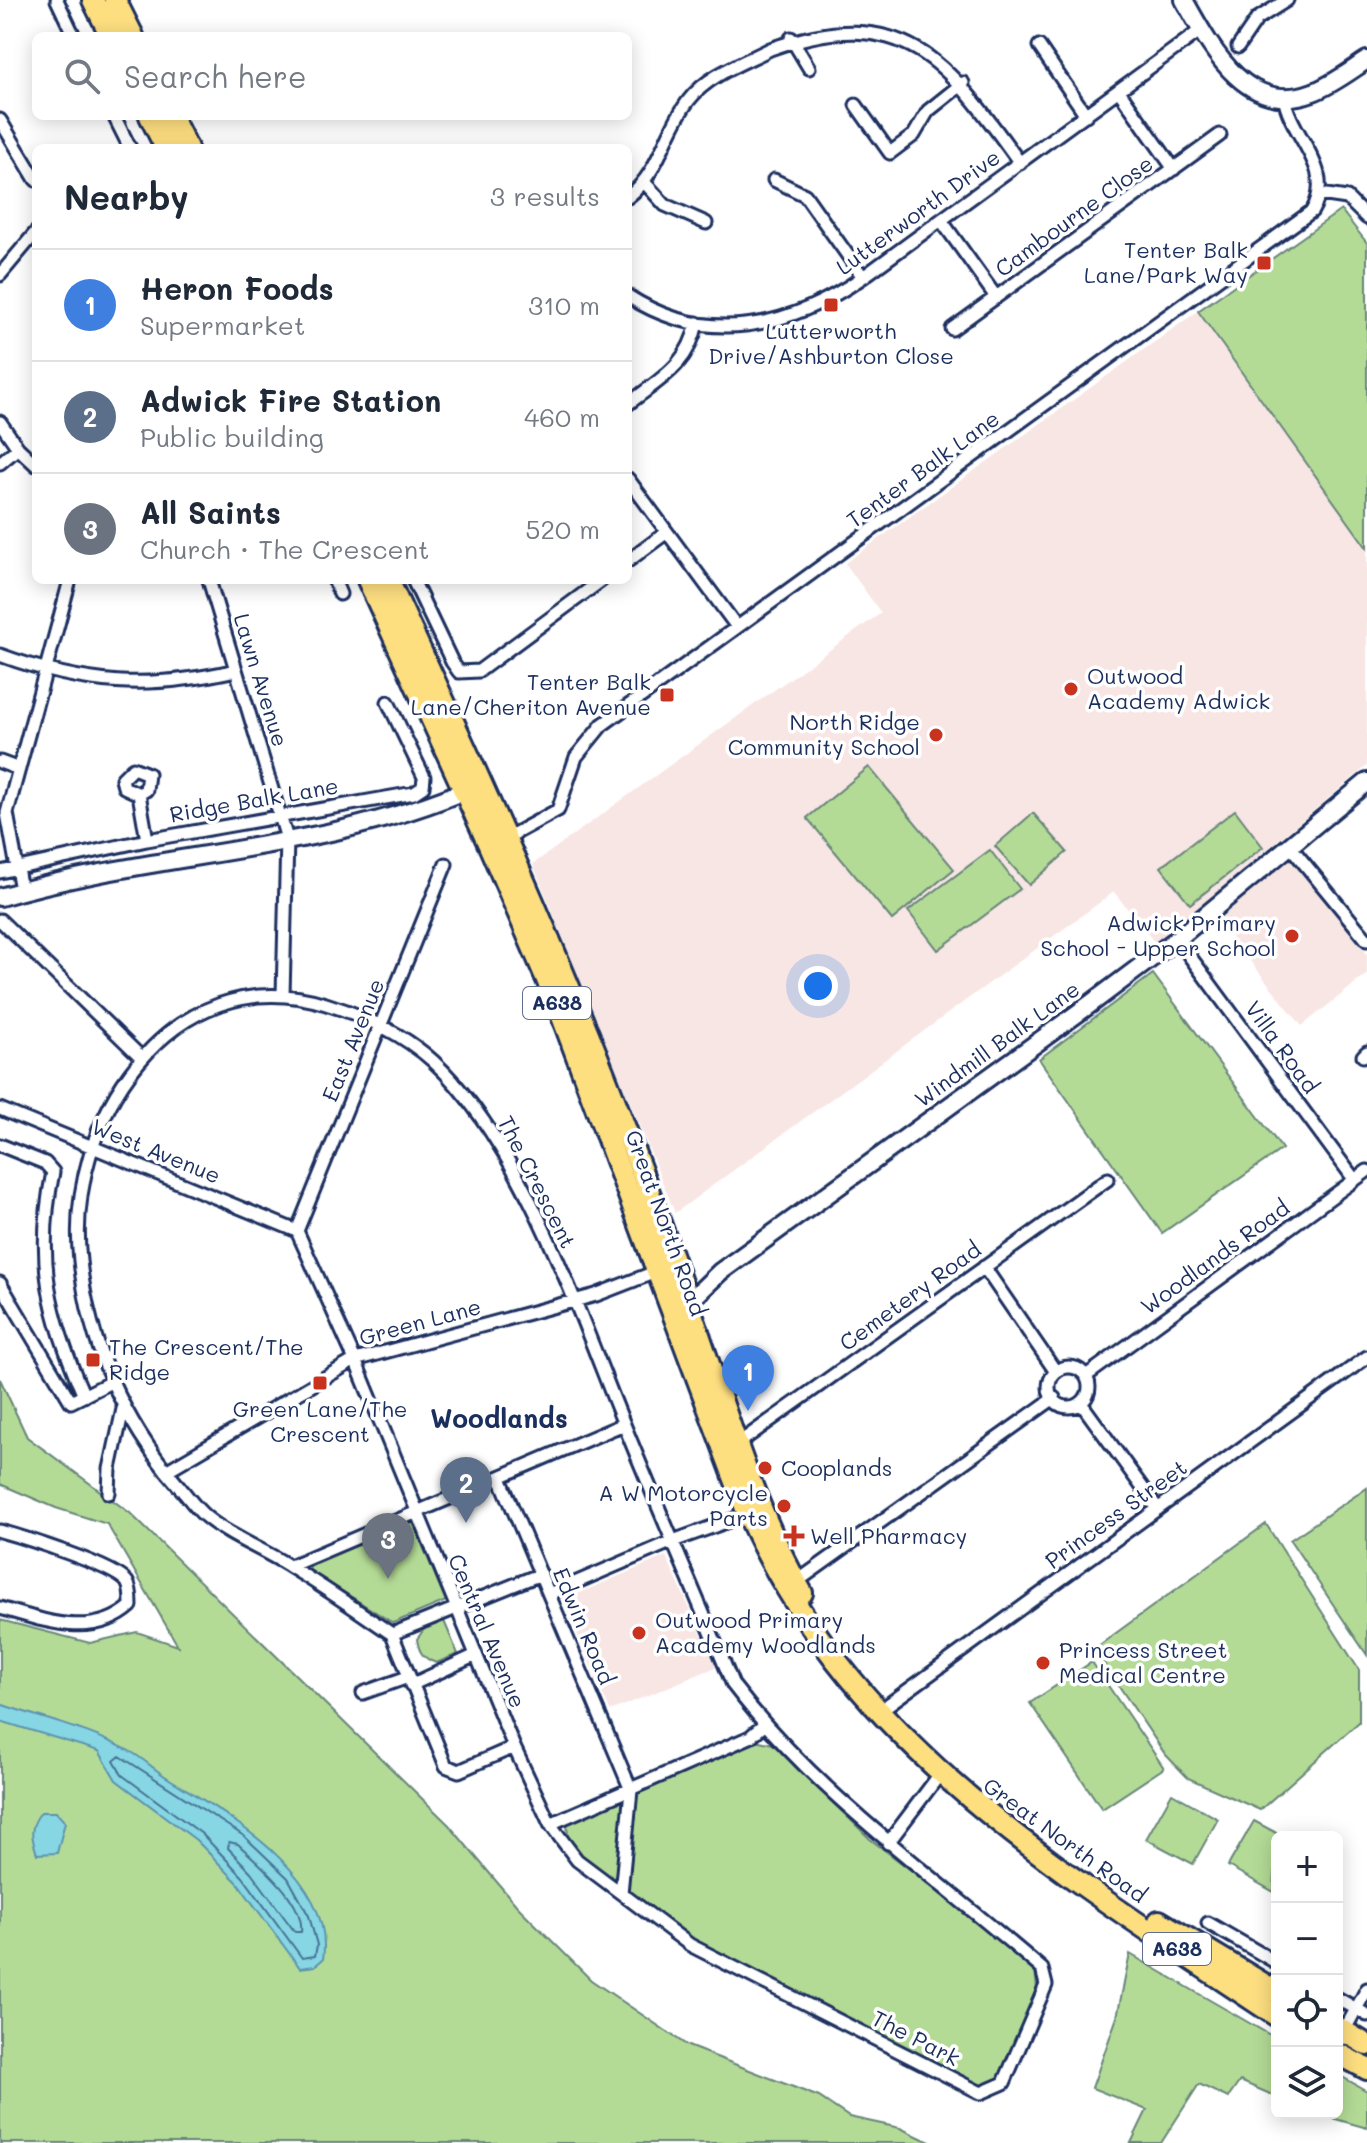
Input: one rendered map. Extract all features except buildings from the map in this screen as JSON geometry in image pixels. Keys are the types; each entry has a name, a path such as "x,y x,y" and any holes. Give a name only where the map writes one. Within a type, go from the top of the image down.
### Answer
{"highway":[{"path":"93,0 109,32"},
{"path":"115,0 131,32"},
{"path":"152,120 164,144"},
{"path":"173,120 185,144"},
{"name":"Great North Road","path":"370,584 473,787 507,837 630,1140 736,1445 790,1585 889,1704 954,1770 1047,1846 1144,1912 1271,1988"},
{"name":"Great North Road","path":"390,584 473,787 483,831 557,1003 748,1514 790,1585 851,1680 940,1774 1039,1856 1271,2012"},
{"path":"1343,2036 1367,2045"},
{"path":"1343,2056 1367,2069"}],"street":[{"path":"57,0 72,32"},
{"path":"1184,0 1235,77 1257,92 1284,97 1314,92 1367,60"},
{"path":"1238,47 1257,19 1284,1"},
{"path":"632,194 645,183 678,118 701,87 791,38 836,23 879,25 931,49 963,83 1020,163"},
{"name":"Lutterworth Drive","path":"632,298 670,316 728,326 789,318 817,306 863,277 1201,30"},
{"path":"791,38 809,68"},
{"path":"1039,46 1086,115"},
{"path":"856,105 890,153 914,135 928,111 963,83"},
{"path":"1119,91 1174,169"},
{"path":"1284,97 1290,123 1320,173 1320,194 1347,198 1367,218"},
{"path":"0,120 32,173"},
{"path":"116,120 128,144"},
{"name":"Cambourne Close","path":"952,329 1220,135"},
{"path":"774,180 805,195 863,277"},
{"path":"645,183 665,205 706,223"},
{"name":"Tenter Balk Lane","path":"494,856 496,847 507,837 558,810 576,757 602,725 1302,221 1312,211 1320,194"},
{"path":"941,220 996,297"},
{"path":"0,275 32,237"},
{"path":"632,401 680,363 692,346 697,323"},
{"path":"0,422 18,448 32,461"},
{"path":"0,463 18,448"},
{"path":"632,484 737,627"},
{"path":"632,558 667,532"},
{"path":"21,890 7,813 69,584"},
{"name":"Lawn Avenue","path":"210,584 287,839 283,995"},
{"path":"336,584 340,594"},
{"path":"415,584 459,672 479,671 592,584"},
{"path":"0,655 45,671 93,681 141,685 189,681 236,670"},
{"name":"Ridge Balk Lane","path":"0,872 147,840 414,793 423,787 424,777 388,702"},
{"path":"0,762 19,769"},
{"name":"Windmill Balk Lane","path":"688,1303 720,1272 1177,939 1367,782"},
{"name":"Ridge Balk Lane","path":"0,897 21,890 393,818 473,787"},
{"path":"139,794 147,840"},
{"path":"483,831 507,837"},
{"path":"1290,846 1367,940"},
{"name":"East Avenue","path":"297,1231 446,864"},
{"path":"0,920 141,1057"},
{"name":"Villa Road","path":"1177,939 1354,1179"},
{"name":"The Crescent","path":"392,1634 290,1566 205,1516 166,1471 123,1409 111,1382 88,1307 79,1259 84,1181 94,1148 122,1084 141,1057 161,1037 206,1008 253,996 283,995 349,1011 410,1042 435,1062 484,1120 509,1162 574,1301 733,1685 764,1725"},
{"name":"West Avenue","path":"0,1109 297,1231"},
{"path":"0,1145 45,1163 53,1172 46,1205 48,1298 65,1352 84,1396"},
{"name":"Woodlands Road","path":"1086,1376 1367,1171"},
{"name":"Cemetery Road","path":"736,1445 1108,1179"},
{"name":"Central Avenue","path":"297,1231 355,1360 514,1747 550,1824"},
{"path":"984,1267 1056,1372"},
{"path":"658,1271 680,1279"},
{"name":"Green Lane","path":"166,1471 355,1360 574,1301 658,1271"},
{"name":"Windmill Balk Lane","path":"680,1279 720,1272"},
{"path":"0,1283 71,1402 111,1382"},
{"name":"Princess Street","path":"889,1704 1367,1357"},
{"path":"1073,1367 1086,1376 1089,1388 1081,1403 1065,1406 1054,1398 1049,1387 1056,1372 1073,1367"},
{"path":"790,1585 1054,1398"},
{"path":"1081,1403 1158,1509"},
{"path":"109,1493 110,1469 123,1409"},
{"path":"290,1566 624,1424"},
{"name":"Edwin Road","path":"500,1478 631,1790"},
{"path":"549,1594 673,1541 748,1514"},
{"path":"0,1531 108,1569 127,1581 131,1606 119,1617 67,1627 0,1608"},
{"path":"514,1747 459,1771 446,1766 392,1634 541,1574"},
{"path":"363,1693 409,1681 476,1655"},
{"path":"550,1824 750,1737 764,1725"},
{"name":"The Park","path":"550,1824 577,1860 690,1945 981,2093 1004,2083 1046,1985 1042,1969 888,1843 764,1725"},
{"path":"888,1843 940,1774"},
{"path":"621,1893 631,1790"},
{"path":"1208,1923 1271,1960"},
{"path":"1343,2030 1362,2012 1367,1989"},
{"path":"1343,2001 1362,2012"}],"shaded area":[{"name":"Outwood Academy Adwick","path":"1198,311 1367,548 1367,766 1155,943 1114,892 675,1213 533,864 881,613 845,563"},
{"name":"Adwick Primary School - Upper School","path":"1290,859 1367,954 1367,974 1302,1026 1216,918"},
{"name":"Outwood Primary Academy Woodlands","path":"666,1556 716,1667 610,1711 563,1600"}],"green space":[{"path":"1341,210 1367,243 1367,548 1198,311"},
{"path":"869,767 954,869 892,920 807,818"},
{"path":"1235,810 1263,847 1190,904 1161,867"},
{"path":"1033,813 1067,852 1029,885 995,846"},
{"path":"990,850 1020,889 938,950 908,911"},
{"path":"1153,974 1282,1149 1162,1233 1039,1059"},
{"path":"0,1379 27,1437 130,1513 449,1825 517,1906 591,1980 688,2046 819,2097 849,2117 900,2128 932,2143 0,2143 0,1620 90,1643 137,1632 178,1646 107,1524 56,1508 0,1484"},
{"path":"1367,1488 1367,1655 1290,1540"},
{"path":"413,1523 446,1601 393,1623 309,1570 311,1563"},
{"path":"1266,1524 1359,1670 1359,1722 1260,1810 1188,1778 1165,1754 1094,1649"},
{"path":"444,1621 458,1654 436,1663 422,1654 417,1639 425,1628"},
{"path":"1092,1662 1164,1768 1102,1809 1030,1703"},
{"path":"755,1740 773,1744 870,1839 988,1929 1035,1971 1038,1997 997,2082 978,2088 695,1941 630,1896 583,1857 568,1838 567,1822"},
{"path":"1172,1793 1218,1819 1193,1864 1146,1839"},
{"path":"1254,1821 1273,1831 1271,1890 1228,1866"},
{"path":"1130,1954 1271,2036 1271,2094 1240,2081 1228,2098 1199,2084 1161,2143 1131,2143 1147,2110 1092,2088 1117,2017"},
{"path":"1343,2077 1367,2091 1367,2128 1335,2119 1343,2119"}],"water":[{"path":"0,1704 118,1745 246,1830 295,1875 313,1901 322,1929 323,1959 315,1966 300,1968 237,1882 196,1840 116,1780 99,1751 0,1721"},
{"path":"41,1812 56,1812 65,1822 57,1853 37,1854 32,1832"}],"place":[{"name":"Tenter Balk Lane/Park Way","path":"1264,263"},
{"name":"Lutterworth Drive/Ashburton Close","path":"831,305"},
{"name":"Outwood Academy Adwick","path":"1071,689"},
{"name":"Tenter Balk Lane/Cheriton Avenue","path":"667,695"},
{"name":"North Ridge Community School","path":"936,735"},
{"name":"Adwick Primary School - Upper School","path":"1292,936"},
{"name":"The Crescent/The Ridge","path":"93,1360"},
{"name":"Green Lane/The Crescent","path":"320,1383"},
{"name":"Heron Foods","path":"748,1411"},
{"name":"Cooplands","path":"765,1468"},
{"name":"A W Motorcycle Parts","path":"784,1506"},
{"name":"Adwick Fire Station","path":"466,1523"},
{"name":"Well Pharmacy","path":"794,1536"},
{"name":"All Saints","path":"388,1579"},
{"name":"Outwood Primary Academy Woodlands","path":"639,1633"},
{"name":"Princess Street Medical Centre","path":"1043,1663"}],"district":[{"name":"Woodlands","path":"499,1419"}]}
